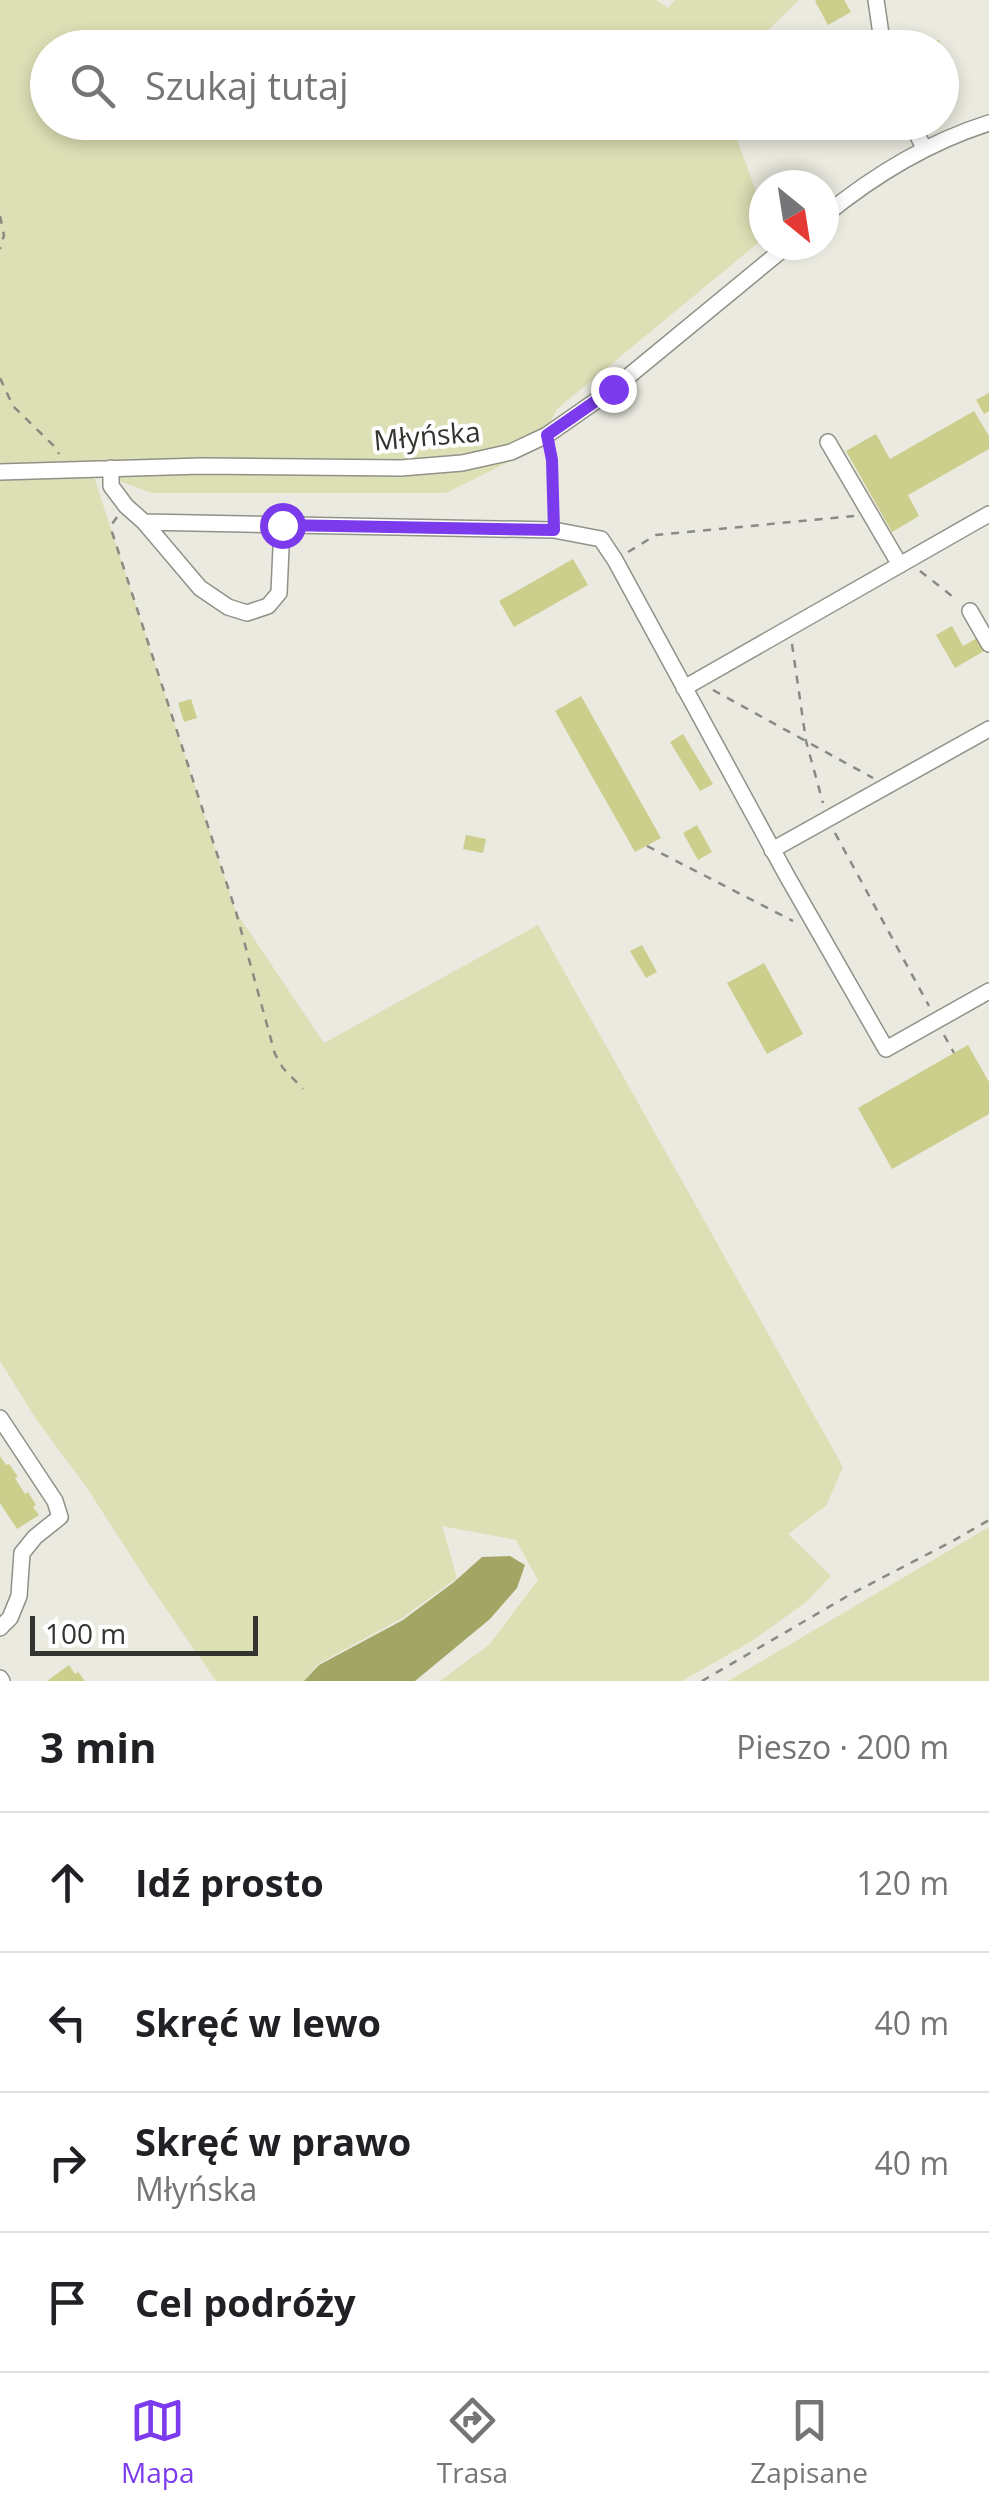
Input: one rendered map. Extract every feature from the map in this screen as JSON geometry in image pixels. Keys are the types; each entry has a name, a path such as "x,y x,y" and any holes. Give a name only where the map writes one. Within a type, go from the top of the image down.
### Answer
{"street":[{"path":"876,0 880,30"},
{"path":"959,135 989,123"},
{"path":"920,140 924,148"},
{"path":"839,204 924,148 945,140"},
{"name":"Młyńska","path":"0,472 201,466 401,468 462,463 511,452 547,435 613,389 770,260"},
{"path":"828,442 904,563"},
{"path":"110,468 111,486 126,506 200,588 228,607 247,613 268,606 279,593 282,525"},
{"path":"690,684 989,514"},
{"path":"144,522 554,530 600,540 690,684 772,850 886,1049 989,991"},
{"path":"970,611 989,644"},
{"path":"772,850 989,729"},
{"path":"0,1418 55,1501 60,1517 22,1553 20,1596 10,1618 0,1628"}],"path":[{"path":"0,216 4,235 0,249"},
{"path":"0,378 13,406 57,449 65,469"},
{"path":"547,435 552,460 554,530"},
{"path":"614,560 656,535 870,514"},
{"path":"112,532 236,912 275,1054 303,1090"},
{"path":"904,563 970,611"},
{"path":"790,628 806,741 827,819 954,1053"},
{"path":"690,684 887,786"},
{"path":"646,846 821,936"},
{"path":"702,1681 989,1520"}],"shaded area":[{"path":"0,0 656,0 668,8 675,0 799,0 768,30 30,30 30,140 737,140 749,172 749,250 557,409 537,448 446,493 152,493 92,471 236,912 324,1043 538,925 843,1467 826,1506 788,1534 831,1576 806,1602 752,1641 682,1681 440,1681 489,1645 538,1580 516,1540 442,1526 457,1578 402,1618 318,1664 304,1681 216,1681 0,1361"},
{"path":"989,1527 989,1681 728,1681"},
{"path":"510,1556 525,1565 517,1588 490,1619 415,1681 304,1681 319,1665 403,1620 482,1557"}],"building":[{"path":"817,0 844,0 851,12 828,25"},
{"path":"989,393 989,411 984,414 976,400"},
{"path":"974,411 989,436 989,449 908,495 919,516 892,532 846,451 876,434 890,459"},
{"path":"573,559 588,585 514,627 499,601"},
{"path":"952,626 963,646 977,638 984,651 955,668 936,635"},
{"path":"581,696 661,838 635,852 555,711"},
{"path":"191,699 197,718 184,722 178,703"},
{"path":"683,734 713,784 700,791 670,742"},
{"path":"697,825 712,852 698,860 683,833"},
{"path":"466,835 486,839 483,853 463,849"},
{"path":"642,945 657,972 646,978 630,951"},
{"path":"764,963 803,1034 767,1054 727,983"},
{"path":"968,1045 989,1082 989,1114 892,1169 858,1108"},
{"path":"0,1456 18,1477 15,1478 25,1494 28,1492 39,1515 17,1529 0,1503"},
{"path":"69,1665 85,1681 47,1681"}],"route":[{"path":"282,525 554,530 552,460 547,435 613,389"}]}
